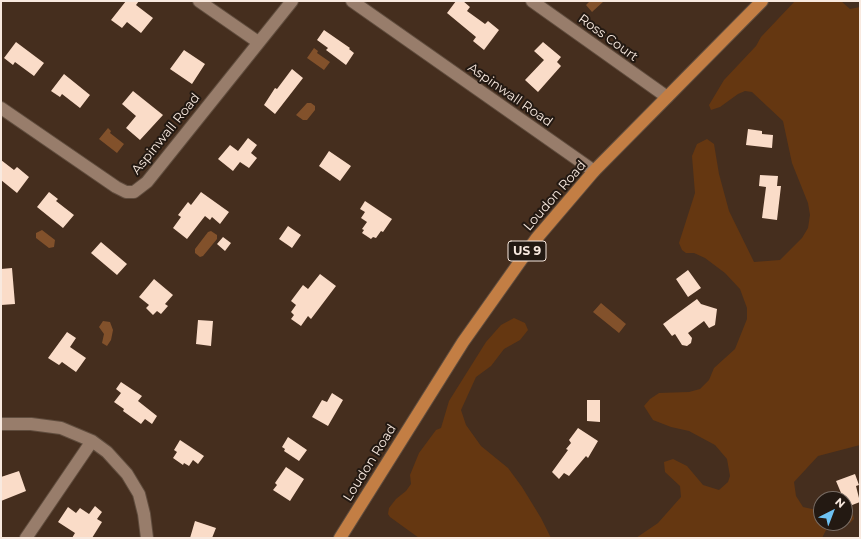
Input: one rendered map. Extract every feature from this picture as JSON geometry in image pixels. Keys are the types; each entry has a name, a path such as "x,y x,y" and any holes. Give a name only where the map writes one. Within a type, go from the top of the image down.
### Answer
{"main road":[{"name":"Loudon Road","path":"340,538 432,389 489,303 540,234 594,171 762,1"}],"street":[{"path":"200,1 258,42"},
{"name":"Aspinwall Road","path":"1,108 116,187 126,192 132,192 147,182 292,1"},
{"name":"Aspinwall Road","path":"352,1 594,171"},
{"name":"Ross Court","path":"532,1 667,97"},
{"path":"1,424 19,423 53,426 92,441 114,458 133,483 143,512 147,538"},
{"path":"26,538 92,441"}],"shaded area":[{"path":"590,1 604,1 592,12 586,5"},
{"path":"795,1 841,1 850,9 860,7 860,445 818,456 794,482 796,496 803,507 813,509 813,531 826,531 822,538 636,538 658,523 681,497 680,486 665,472 664,462 673,459 687,466 703,485 719,490 728,482 730,476 727,459 715,445 689,431 671,427 653,420 644,406 650,399 659,393 689,392 700,389 709,380 714,368 735,349 747,319 747,308 740,289 725,273 705,258 694,253 686,253 682,250 679,243 695,193 692,156 697,144 707,139 714,144 719,174 729,211 754,262 780,260 802,238 808,228 810,215 808,203 792,163 783,121 752,92 745,91 738,94 720,107 711,110 709,105 724,80 756,46 761,37"},
{"path":"314,48 318,51 317,53 330,62 324,70 307,58"},
{"path":"307,103 311,103 315,106 315,110 307,120 303,120 296,115"},
{"path":"108,128 111,131 110,133 124,144 117,153 99,139"},
{"path":"42,230 55,240 54,247 49,248 36,238 36,233"},
{"path":"211,231 217,235 217,239 203,256 200,257 195,253 195,249 208,232"},
{"path":"601,303 626,324 619,333 593,312"},
{"path":"514,318 525,323 528,330 520,340 504,349 491,366 476,377 461,410 466,425 481,446 508,468 522,487 551,538 419,538 390,517 388,514 389,508 411,484 410,475 419,453 436,430 441,428 449,401 486,342 501,325"},
{"path":"103,321 110,322 113,330 111,340 107,346 102,343 104,334 99,327"}],"building":[{"path":"126,1 139,1 136,5 153,18 141,33 127,22 122,28 111,20"},
{"path":"456,1 463,1 470,7 467,11 485,24 488,21 499,30 484,50 473,41 476,37 447,13"},
{"path":"324,30 350,48 349,49 354,53 346,65 326,50 328,48 317,40"},
{"path":"16,42 44,63 34,76 15,62 13,65 4,58"},
{"path":"543,42 561,57 557,62 561,66 538,92 525,80 544,60 534,51"},
{"path":"184,50 205,64 192,84 170,69"},
{"path":"292,69 303,78 275,114 264,105 275,88 277,89"},
{"path":"64,74 90,95 80,108 62,94 60,97 51,91"},
{"path":"133,91 163,115 140,140 126,128 136,116 122,104"},
{"path":"748,129 762,131 762,134 773,135 772,148 746,145"},
{"path":"248,138 257,145 251,153 257,158 249,168 240,162 233,171 218,159 230,145 238,151"},
{"path":"329,151 351,166 340,181 319,166"},
{"path":"1,160 14,170 17,167 29,177 17,193 1,180"},
{"path":"760,175 778,176 777,186 781,186 777,220 762,218 766,187 759,186"},
{"path":"49,192 58,199 56,201 74,215 63,228 37,207"},
{"path":"201,192 229,212 220,224 212,217 210,220 205,216 187,239 173,228 181,217 178,215 188,202 191,205"},
{"path":"365,201 392,219 383,232 381,231 376,238 373,237 371,239 362,233 364,230 362,229 367,222 361,218 365,212 360,209"},
{"path":"288,226 301,235 292,248 279,239"},
{"path":"223,237 231,243 225,251 217,244"},
{"path":"101,242 127,264 117,275 91,253"},
{"path":"12,268 15,304 1,305 1,269"},
{"path":"688,270 701,288 688,297 676,279"},
{"path":"320,274 336,286 311,319 308,316 301,326 291,319 294,315 291,312 296,305 291,301 303,285 308,289"},
{"path":"154,279 173,295 165,304 168,306 161,314 157,311 153,315 146,308 149,305 139,297"},
{"path":"697,299 701,304 717,309 715,325 709,328 704,321 688,333 692,338 691,343 687,346 682,345 675,334 672,336 663,324"},
{"path":"198,320 213,321 211,346 196,344"},
{"path":"67,332 76,338 70,347 86,358 76,372 62,362 59,365 48,358"},
{"path":"121,382 142,396 138,401 157,416 152,424 145,419 141,424 123,411 124,409 114,402 121,393 116,389"},
{"path":"332,393 343,400 328,426 312,417 322,400 327,402"},
{"path":"587,400 600,400 600,422 587,421"},
{"path":"578,428 598,441 588,458 586,456 569,476 564,473 559,479 552,472 568,450 566,449 571,443 569,440"},
{"path":"288,437 307,450 299,461 284,451 285,449 282,447"},
{"path":"180,440 204,456 198,464 193,460 189,466 184,463 183,465 173,458 177,452 174,450"},
{"path":"286,467 304,479 290,501 273,490 277,485 275,483"},
{"path":"19,471 26,491 1,501 1,477"},
{"path":"855,474 859,485 856,486 860,502 853,505 853,491 840,491 836,481"},
{"path":"95,506 102,512 97,519 102,522 92,538 72,538 75,533 58,522 68,507 76,513 80,508 89,514"},
{"path":"195,521 216,528 212,538 190,538"}]}
